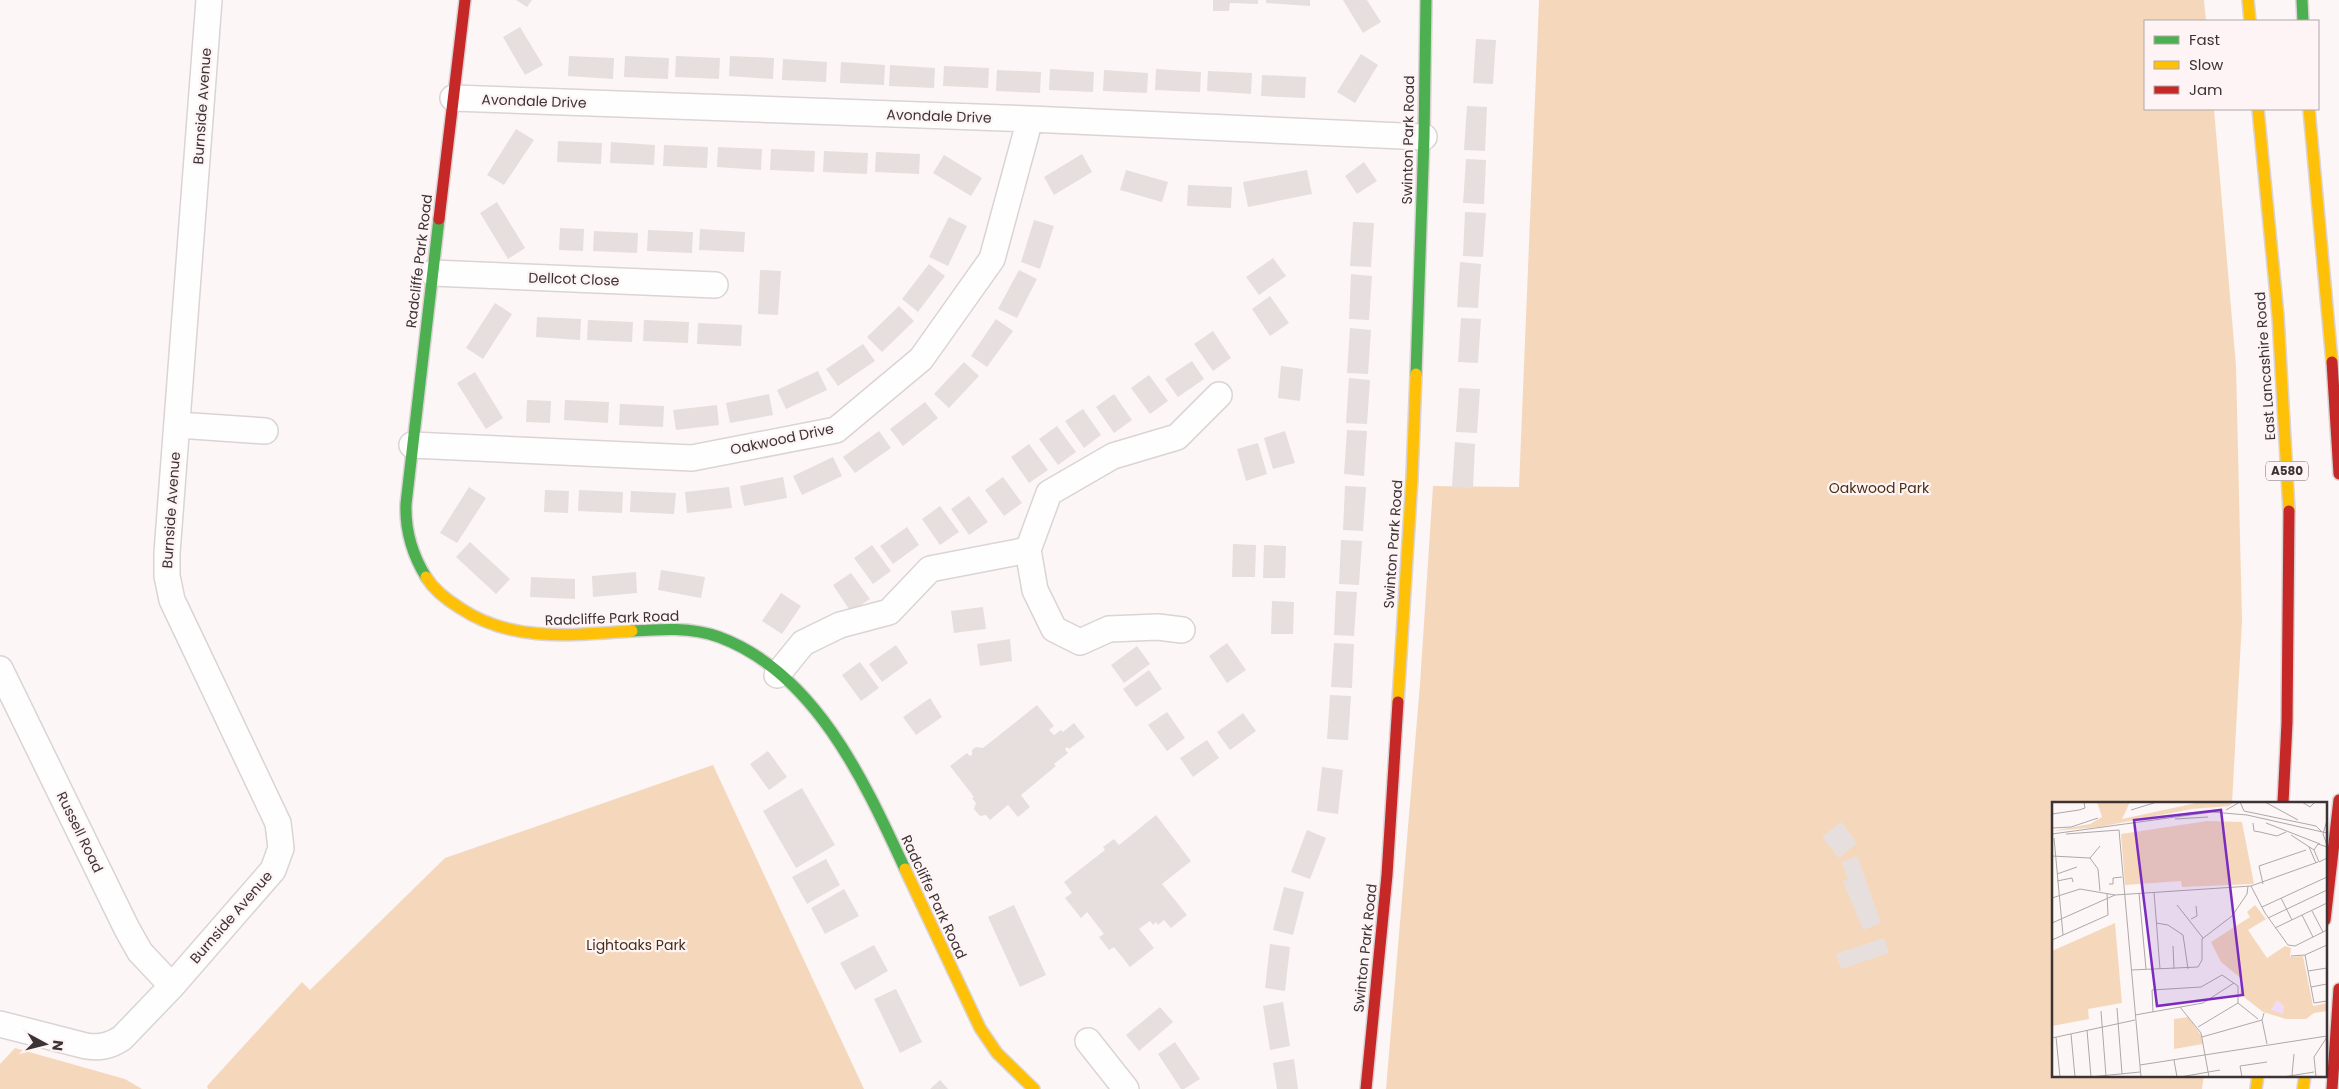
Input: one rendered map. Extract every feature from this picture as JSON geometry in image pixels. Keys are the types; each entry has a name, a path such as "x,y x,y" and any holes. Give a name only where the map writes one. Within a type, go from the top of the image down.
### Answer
{"main road":[{"name":"Radcliffe Park Road","path":"465,0 407,484 406,521 408,538 420,569 430,585 459,610 503,629 546,636 667,630 701,633 734,644 750,652 813,709 849,755 865,784 980,1028 997,1053 1034,1089"},
{"name":"Swinton Park Road","path":"1366,1089 1388,865 1412,478 1424,137 1426,0"},
{"path":"2248,0 2250,20"},
{"path":"2302,0 2303,20"},
{"name":"East Lancashire Road","path":"2258,110 2278,316 2290,525 2287,714 2283,802"},
{"path":"2310,110 2330,322 2339,474"},
{"path":"2326,911 2339,800"},
{"path":"2332,1089 2339,989"},
{"path":"2256,1089 2258,1076"},
{"path":"2303,1089 2305,1076"}],"street":[{"name":"Burnside Avenue","path":"0,1024 86,1046 106,1046 122,1038 172,986 273,870 278,860 281,842 278,824 180,618 169,588 166,553 178,424 209,0"},
{"name":"Avondale Drive","path":"453,98 1030,119 1424,137"},
{"name":"Oakwood Drive","path":"412,445 692,458 836,430 921,359 992,259 1030,119"},
{"name":"Dellcot Close","path":"433,273 716,285"},
{"path":"1182,630 1158,627 1108,629 1080,642 1054,629 1034,590 1028,550 1049,493 1113,456 1176,437 1219,395"},
{"path":"178,424 265,431"},
{"path":"777,675 803,643 840,625 889,612 930,569 1028,550"},
{"name":"Russell Road","path":"0,669 126,929 140,952 172,986"},
{"path":"1088,1041 1126,1089"}],"green space":[{"name":"Oakwood Park","path":"1539,0 2204,0 2206,20 2144,20 2144,110 2214,110 2236,366 2242,621 2232,802 2052,802 2052,1076 2204,1076 2202,1089 1386,1089 1420,684 1433,486 1519,487"},
{"name":"Lightoaks Park","path":"713,765 864,1089 208,1089 207,1086 302,982 310,990 445,858"},
{"path":"15,1048 125,1079 142,1089 0,1089 0,1064"}],"building":[{"path":"516,0 532,0 527,7"},
{"path":"1213,0 1258,0 1258,4 1230,3 1229,11 1213,11"},
{"path":"1266,0 1310,0 1310,6 1266,3"},
{"path":"1343,0 1367,0 1381,22 1363,33"},
{"path":"520,27 543,65 525,75 503,37"},
{"path":"1476,39 1496,40 1493,84 1473,83"},
{"path":"1361,54 1378,65 1355,103 1337,92"},
{"path":"569,56 614,58 613,79 568,76"},
{"path":"625,56 669,58 668,79 624,77"},
{"path":"676,56 720,58 719,79 675,77"},
{"path":"730,56 774,58 773,79 729,76"},
{"path":"783,59 827,62 826,82 782,80"},
{"path":"841,62 885,65 884,85 840,83"},
{"path":"890,65 935,68 934,88 889,86"},
{"path":"944,66 989,68 988,88 943,86"},
{"path":"1050,69 1094,72 1093,92 1049,90"},
{"path":"1156,69 1201,72 1200,92 1155,90"},
{"path":"997,70 1041,72 1040,93 996,91"},
{"path":"1104,70 1148,73 1147,93 1103,91"},
{"path":"1208,71 1252,73 1251,94 1207,91"},
{"path":"1262,75 1306,77 1305,98 1261,96"},
{"path":"1467,106 1487,107 1485,151 1464,150"},
{"path":"516,129 534,140 504,185 487,175"},
{"path":"558,141 602,143 601,164 557,162"},
{"path":"611,142 655,145 654,165 610,163"},
{"path":"664,145 708,147 707,168 663,166"},
{"path":"718,147 762,149 761,170 717,167"},
{"path":"771,149 815,151 814,172 770,170"},
{"path":"824,151 868,153 867,174 823,172"},
{"path":"876,152 920,154 919,174 875,172"},
{"path":"1082,154 1092,172 1054,195 1044,177"},
{"path":"944,155 982,178 971,196 933,173"},
{"path":"1466,159 1486,160 1484,204 1463,203"},
{"path":"1364,162 1377,181 1357,194 1345,176"},
{"path":"1126,170 1168,182 1162,202 1120,190"},
{"path":"1307,170 1312,194 1248,207 1243,182"},
{"path":"1188,185 1232,187 1231,208 1187,206"},
{"path":"497,202 525,248 508,259 480,213"},
{"path":"1465,212 1486,213 1483,257 1463,256"},
{"path":"949,217 967,226 948,266 929,257"},
{"path":"1034,220 1054,226 1040,269 1021,262"},
{"path":"1353,222 1374,223 1371,267 1350,266"},
{"path":"560,228 584,229 583,251 559,250"},
{"path":"700,229 745,232 744,252 699,250"},
{"path":"648,230 693,232 692,253 647,251"},
{"path":"594,231 638,233 637,253 593,251"},
{"path":"1273,258 1286,276 1259,295 1246,277"},
{"path":"1460,262 1481,264 1478,308 1457,307"},
{"path":"929,264 945,276 918,312 902,299"},
{"path":"760,270 781,271 778,315 758,314"},
{"path":"1019,270 1037,279 1017,318 998,309"},
{"path":"1351,274 1372,276 1369,320 1349,319"},
{"path":"1270,296 1289,323 1270,336 1252,309"},
{"path":"495,303 512,314 483,359 466,348"},
{"path":"899,306 914,321 882,352 867,337"},
{"path":"537,317 581,319 580,340 536,337"},
{"path":"1461,318 1481,319 1478,363 1458,362"},
{"path":"996,319 1013,331 987,367 971,356"},
{"path":"588,320 633,322 632,342 587,340"},
{"path":"644,320 689,322 688,343 643,341"},
{"path":"698,323 742,325 741,346 697,344"},
{"path":"1350,328 1371,330 1368,374 1347,373"},
{"path":"1213,331 1231,358 1213,371 1194,344"},
{"path":"863,344 875,361 838,386 826,369"},
{"path":"1192,361 1204,379 1178,397 1165,379"},
{"path":"964,362 979,376 949,408 934,394"},
{"path":"1281,366 1303,369 1300,401 1278,398"},
{"path":"818,371 827,390 786,409 777,390"},
{"path":"475,372 503,418 486,429 457,383"},
{"path":"1149,375 1168,401 1150,414 1131,388"},
{"path":"1349,378 1370,380 1367,424 1346,423"},
{"path":"1459,388 1480,389 1477,433 1456,432"},
{"path":"769,394 773,415 730,423 726,403"},
{"path":"1114,394 1132,420 1114,433 1096,407"},
{"path":"527,400 551,401 550,423 526,422"},
{"path":"565,400 609,402 608,423 564,420"},
{"path":"925,402 938,418 903,446 890,429"},
{"path":"620,404 664,406 663,427 619,425"},
{"path":"717,405 719,425 676,430 673,410"},
{"path":"1083,409 1101,435 1084,448 1065,421"},
{"path":"1057,426 1076,452 1058,465 1039,439"},
{"path":"1347,430 1367,431 1364,476 1344,474"},
{"path":"879,431 891,448 855,473 843,457"},
{"path":"1285,431 1295,463 1273,469 1264,438"},
{"path":"1455,442 1475,444 1473,488 1452,487"},
{"path":"1258,443 1267,474 1246,481 1237,449"},
{"path":"1029,444 1048,470 1029,483 1011,457"},
{"path":"833,457 842,476 802,495 793,476"},
{"path":"783,477 787,498 744,506 740,486"},
{"path":"1003,477 1022,503 1004,516 985,490"},
{"path":"1345,486 1366,487 1363,531 1343,530"},
{"path":"469,487 486,498 457,543 440,533"},
{"path":"729,487 732,508 687,513 685,492"},
{"path":"545,490 569,491 568,513 544,512"},
{"path":"579,490 623,492 622,513 578,511"},
{"path":"631,491 676,493 674,514 630,512"},
{"path":"969,496 988,522 969,535 951,509"},
{"path":"940,506 959,532 940,545 922,519"},
{"path":"907,527 919,545 893,564 880,546"},
{"path":"1341,540 1362,541 1359,585 1339,584"},
{"path":"470,542 510,579 496,594 456,557"},
{"path":"1233,544 1256,545 1255,577 1232,577"},
{"path":"872,545 891,571 873,584 854,558"},
{"path":"1264,545 1286,546 1285,578 1263,578"},
{"path":"661,570 705,577 701,598 658,590"},
{"path":"636,572 637,593 593,597 592,576"},
{"path":"851,573 870,599 851,612 833,585"},
{"path":"531,577 575,579 575,599 530,597"},
{"path":"1336,591 1357,592 1354,636 1334,635"},
{"path":"781,593 801,606 782,634 762,621"},
{"path":"1272,601 1294,602 1293,634 1271,634"},
{"path":"983,607 986,629 954,633 951,611"},
{"path":"1010,639 1012,661 980,666 977,644"},
{"path":"1227,643 1246,670 1227,683 1209,656"},
{"path":"1334,643 1354,644 1352,688 1331,687"},
{"path":"896,645 908,663 882,682 869,664"},
{"path":"1137,646 1150,664 1124,683 1111,665"},
{"path":"860,662 879,688 861,701 842,675"},
{"path":"1149,670 1162,689 1136,707 1123,689"},
{"path":"1330,695 1351,696 1348,740 1327,739"},
{"path":"930,698 942,717 916,735 903,717"},
{"path":"1037,705 1054,726 1049,730 1054,735 1061,730 1063,732 1074,723 1085,737 1069,749 1067,747 1065,749 1068,753 1054,764 1056,766 1021,795 1030,807 1018,817 1008,805 990,820 986,815 980,816 974,809 976,803 972,798 974,797 950,766 967,753 970,756 972,755 972,750 976,747 983,748"},
{"path":"1167,712 1185,738 1167,751 1148,725"},
{"path":"1243,713 1256,731 1230,750 1217,732"},
{"path":"1207,740 1219,758 1193,777 1180,758"},
{"path":"768,751 787,777 769,790 750,764"},
{"path":"1322,767 1343,770 1338,814 1317,811"},
{"path":"802,788 835,845 796,868 763,811"},
{"path":"1156,815 1191,861 1162,884 1187,915 1171,928 1164,920 1158,925 1156,922 1153,925 1150,921 1139,929 1154,948 1130,967 1114,947 1109,950 1099,937 1104,934 1087,912 1081,918 1065,898 1072,893 1064,882 1105,850 1103,847 1114,839 1119,845"},
{"path":"1841,822 1857,843 1839,858 1822,837"},
{"path":"1307,830 1326,838 1310,879 1291,872"},
{"path":"1857,856 1881,923 1863,930 1843,881 1848,880 1842,862"},
{"path":"826,859 840,885 807,904 792,877"},
{"path":"1284,887 1304,892 1293,935 1273,930"},
{"path":"844,889 859,916 825,934 811,908"},
{"path":"1014,905 1046,975 1020,987 988,917"},
{"path":"1884,938 1889,953 1841,969 1836,954"},
{"path":"1270,944 1290,947 1285,991 1265,988"},
{"path":"874,945 888,971 855,990 840,963"},
{"path":"896,989 922,1042 900,1053 874,999"},
{"path":"1283,1002 1290,1046 1270,1050 1263,1006"},
{"path":"1160,1007 1173,1022 1139,1051 1126,1035"},
{"path":"1175,1042 1200,1079 1184,1089 1181,1089 1158,1054"},
{"path":"1294,1059 1298,1089 1277,1089 1273,1063"},
{"path":"940,1080 948,1089 930,1089"}],"traffic: fast":[{"path":"1416,374 1424,137 1426,0"},
{"path":"2302,0 2303,20"},
{"path":"426,577 410,542 406,504 439,219"},
{"path":"632,631 676,630 709,634 753,654 783,676 810,704 833,734 854,767 905,869"}],"traffic: slow":[{"path":"2248,0 2250,20"},
{"path":"2258,110 2278,316 2289,511"},
{"path":"2309,110 2332,362"},
{"path":"1398,702 1412,478 1416,374"},
{"path":"426,577 437,590 455,605 480,619 501,627 522,632 565,635 632,631"},
{"path":"905,869 980,1028 997,1053 1034,1089"},
{"path":"2256,1089 2258,1076"},
{"path":"2303,1089 2305,1076"}],"traffic: jam":[{"path":"439,219 465,0"},
{"path":"2332,362 2339,474"},
{"path":"2283,802 2287,723 2289,511"},
{"path":"1366,1089 1387,875 1398,702"},
{"path":"2326,911 2339,800"},
{"path":"2332,1089 2339,989"}]}
